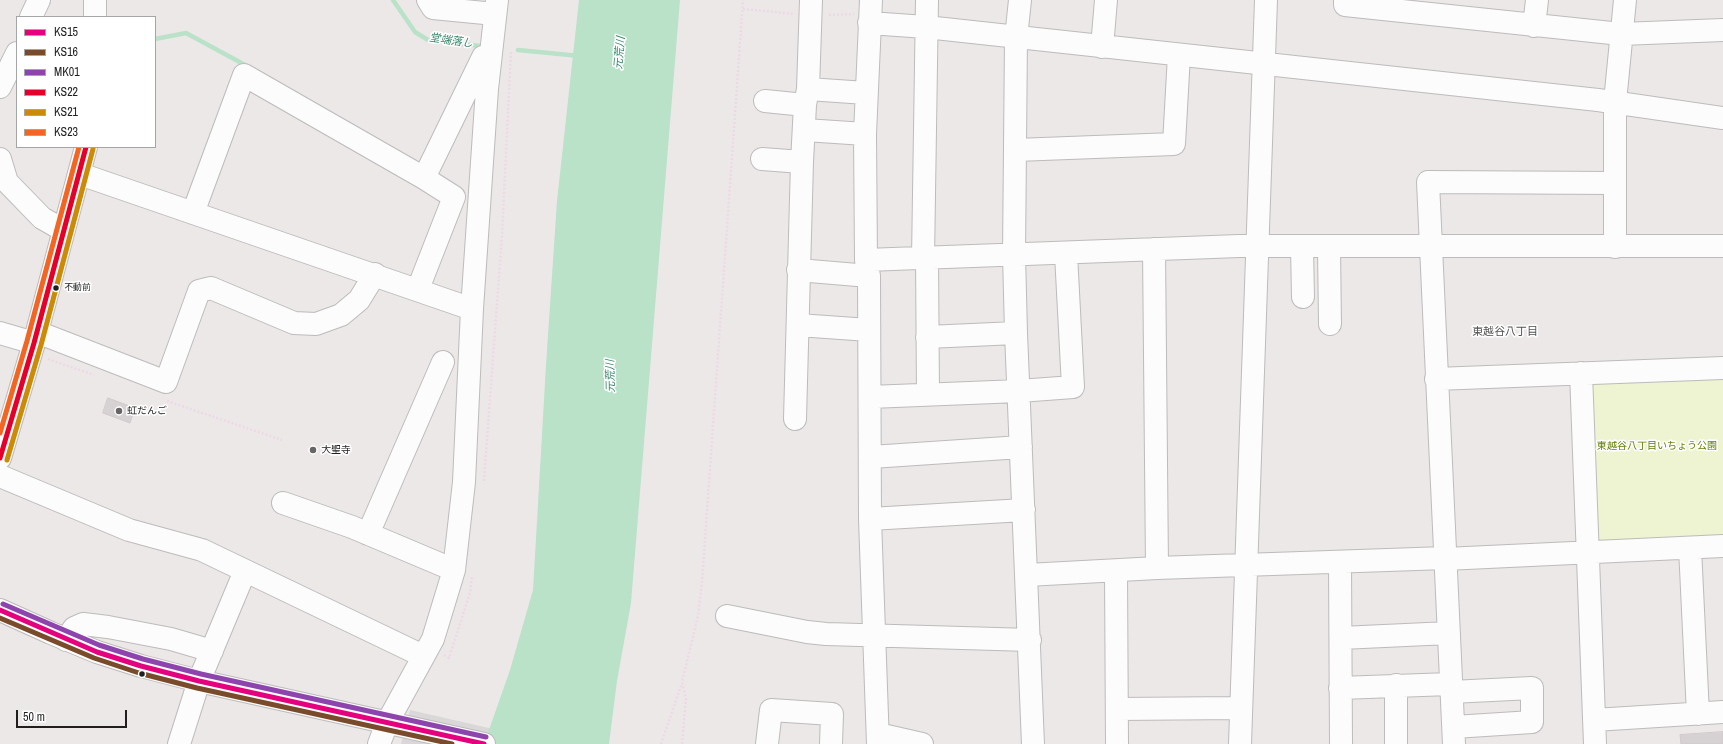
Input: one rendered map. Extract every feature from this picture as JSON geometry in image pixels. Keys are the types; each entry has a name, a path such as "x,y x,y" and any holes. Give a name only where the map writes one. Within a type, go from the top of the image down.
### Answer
{"street":[{"path":"31,16 39,0"},
{"path":"95,0 95,16"},
{"path":"379,744 397,725 423,656 464,570 464,482 472,308 487,89 496,7 433,8 428,0"},
{"path":"795,419 802,162 807,97 811,0"},
{"path":"871,0 865,134 871,457 870,520 878,739 922,744"},
{"path":"927,0 925,259 928,394"},
{"path":"1020,0 1016,38 1014,256 1033,744"},
{"path":"1102,47 1106,0"},
{"path":"1240,744 1240,708 1247,565 1266,0"},
{"path":"1345,0 1345,5 1472,9 1534,26 1622,34 1723,30"},
{"path":"1534,26 1537,0"},
{"path":"1614,247 1615,102 1625,0"},
{"path":"869,23 926,27 1615,102 1723,118"},
{"path":"0,87 16,55"},
{"path":"1016,150 1174,144 1179,55"},
{"path":"424,178 483,57 491,56"},
{"path":"193,213 244,75 424,178 454,197 418,289"},
{"path":"765,101 866,93"},
{"path":"805,130 865,134"},
{"path":"0,458 35,338 86,148"},
{"path":"0,159 7,182 42,218 63,230"},
{"path":"762,159 802,162"},
{"path":"80,174 472,308"},
{"path":"1340,688 1396,685 1451,688 1532,688 1532,722 1454,736 1451,688 1448,633 1436,379 1428,182 1615,183"},
{"path":"798,270 867,268 925,259 1154,249 1329,246 1723,246"},
{"path":"1329,246 1330,324"},
{"path":"1302,247 1303,297"},
{"path":"1154,249 1157,568"},
{"path":"870,397 1019,391 1073,387 1066,254"},
{"path":"0,332 35,338 166,382 199,292 211,288 294,323 316,324 341,315 359,300 375,274"},
{"path":"798,325 869,330"},
{"path":"927,336 1016,333"},
{"path":"368,534 443,362"},
{"path":"1436,379 1723,368"},
{"path":"1581,373 1595,744"},
{"path":"871,457 1021,448"},
{"path":"0,476 129,530 202,550 423,656"},
{"path":"283,503 464,570"},
{"path":"870,520 1024,510"},
{"path":"1027,574 1588,553 1723,546"},
{"path":"1690,548 1698,714"},
{"path":"1340,562 1341,744"},
{"path":"179,744 199,681 245,571"},
{"path":"1116,571 1117,744"},
{"path":"0,610 66,640 97,652 199,681 484,744"},
{"path":"727,616 808,632 875,636 1030,640"},
{"path":"66,640 74,628 83,624 108,627 171,639 212,651"},
{"path":"1340,638 1448,633"},
{"path":"1396,685 1396,744"},
{"path":"1117,709 1240,708"},
{"path":"767,744 771,710 832,714 831,744"},
{"path":"1594,720 1723,712"}],"path":[{"path":"661,744 682,682 698,616 702,582 743,0"},
{"path":"742,9 755,10"},
{"path":"484,484 502,235 511,47"},
{"path":"449,658 470,594 464,570"},
{"path":"682,682 686,698 682,744"}],"green space":[{"name":"東越谷八丁目いちょう公園","path":"1723,378 1723,537 1597,544 1589,384"}],"shaded area":[{"path":"410,710 559,744 401,744"}],"water":[{"name":"元荒川","path":"579,0 680,0 631,603 617,681 609,744 484,744 510,670 533,590 557,201"}],"building":[{"name":"虹だんご","path":"108,398 135,408 130,423 103,413"},
{"path":"1723,732 1723,744 1681,744 1680,735"}],"waterway":[{"name":"堂端落し","path":"393,0 415,32 428,40 480,46"},
{"path":"156,39 186,33 247,66"},
{"name":"堂端落し","path":"518,50 580,56"}],"transit line":[{"name":"KS23","path":"0,433 27,341 79,148"},
{"name":"KS22","path":"0,458 34,343 86,148"},
{"name":"KS21","path":"7,460 41,345 93,149"},
{"name":"MK01","path":"3,604 99,645 143,659 201,674 486,737"},
{"name":"KS15","path":"0,610 97,652 141,666 199,681 484,744"},
{"name":"KS16","path":"0,618 94,658 139,673 197,688 452,744"}],"place":[{"name":"不動前","path":"56,288"},
{"name":"虹だんご","path":"119,411"},
{"name":"大聖寺","path":"313,450"}],"district":[{"name":"東越谷八丁目","path":"1505,332"}]}
